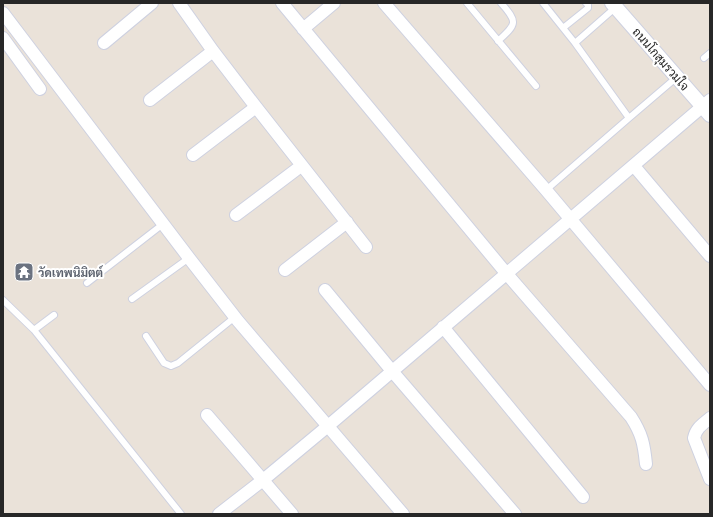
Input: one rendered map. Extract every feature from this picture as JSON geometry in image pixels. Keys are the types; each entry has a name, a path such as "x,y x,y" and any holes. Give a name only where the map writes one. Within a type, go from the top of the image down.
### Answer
{"street":[{"path":"104,43 152,3"},
{"path":"179,3 213,51 301,166 366,247"},
{"path":"282,3 302,29 506,273 631,417 639,430 644,445 646,464"},
{"path":"302,29 334,3"},
{"path":"384,3 546,190 710,385"},
{"name":"ถนนโกสุมรวมใจ","path":"614,5 677,77 708,107"},
{"path":"3,13 188,258 235,317 404,514"},
{"path":"3,38 40,88"},
{"path":"150,100 213,51"},
{"path":"193,155 256,107"},
{"path":"219,514 328,426 570,219 708,107"},
{"path":"236,215 301,166"},
{"path":"634,166 710,256"},
{"path":"285,270 347,222"},
{"path":"325,290 392,371 515,514"},
{"path":"443,327 583,497"},
{"path":"207,415 292,514"},
{"path":"710,418 695,432 694,438 710,479"}],"lane":[{"path":"467,3 536,86"},
{"path":"498,41 511,29 514,23 512,15 501,3"},
{"path":"543,3 575,43 629,118"},
{"path":"563,28 588,8 586,3"},
{"path":"575,43 614,5"},
{"path":"704,58 710,53"},
{"path":"546,190 677,77"},
{"path":"87,283 163,224"},
{"path":"132,299 188,258"},
{"path":"3,300 34,330 181,514"},
{"path":"34,330 54,315"},
{"path":"146,336 164,363 171,366 178,363 235,317"}],"place":[{"name":"วัดเทพนิมิตต์","path":"24,272"}]}
